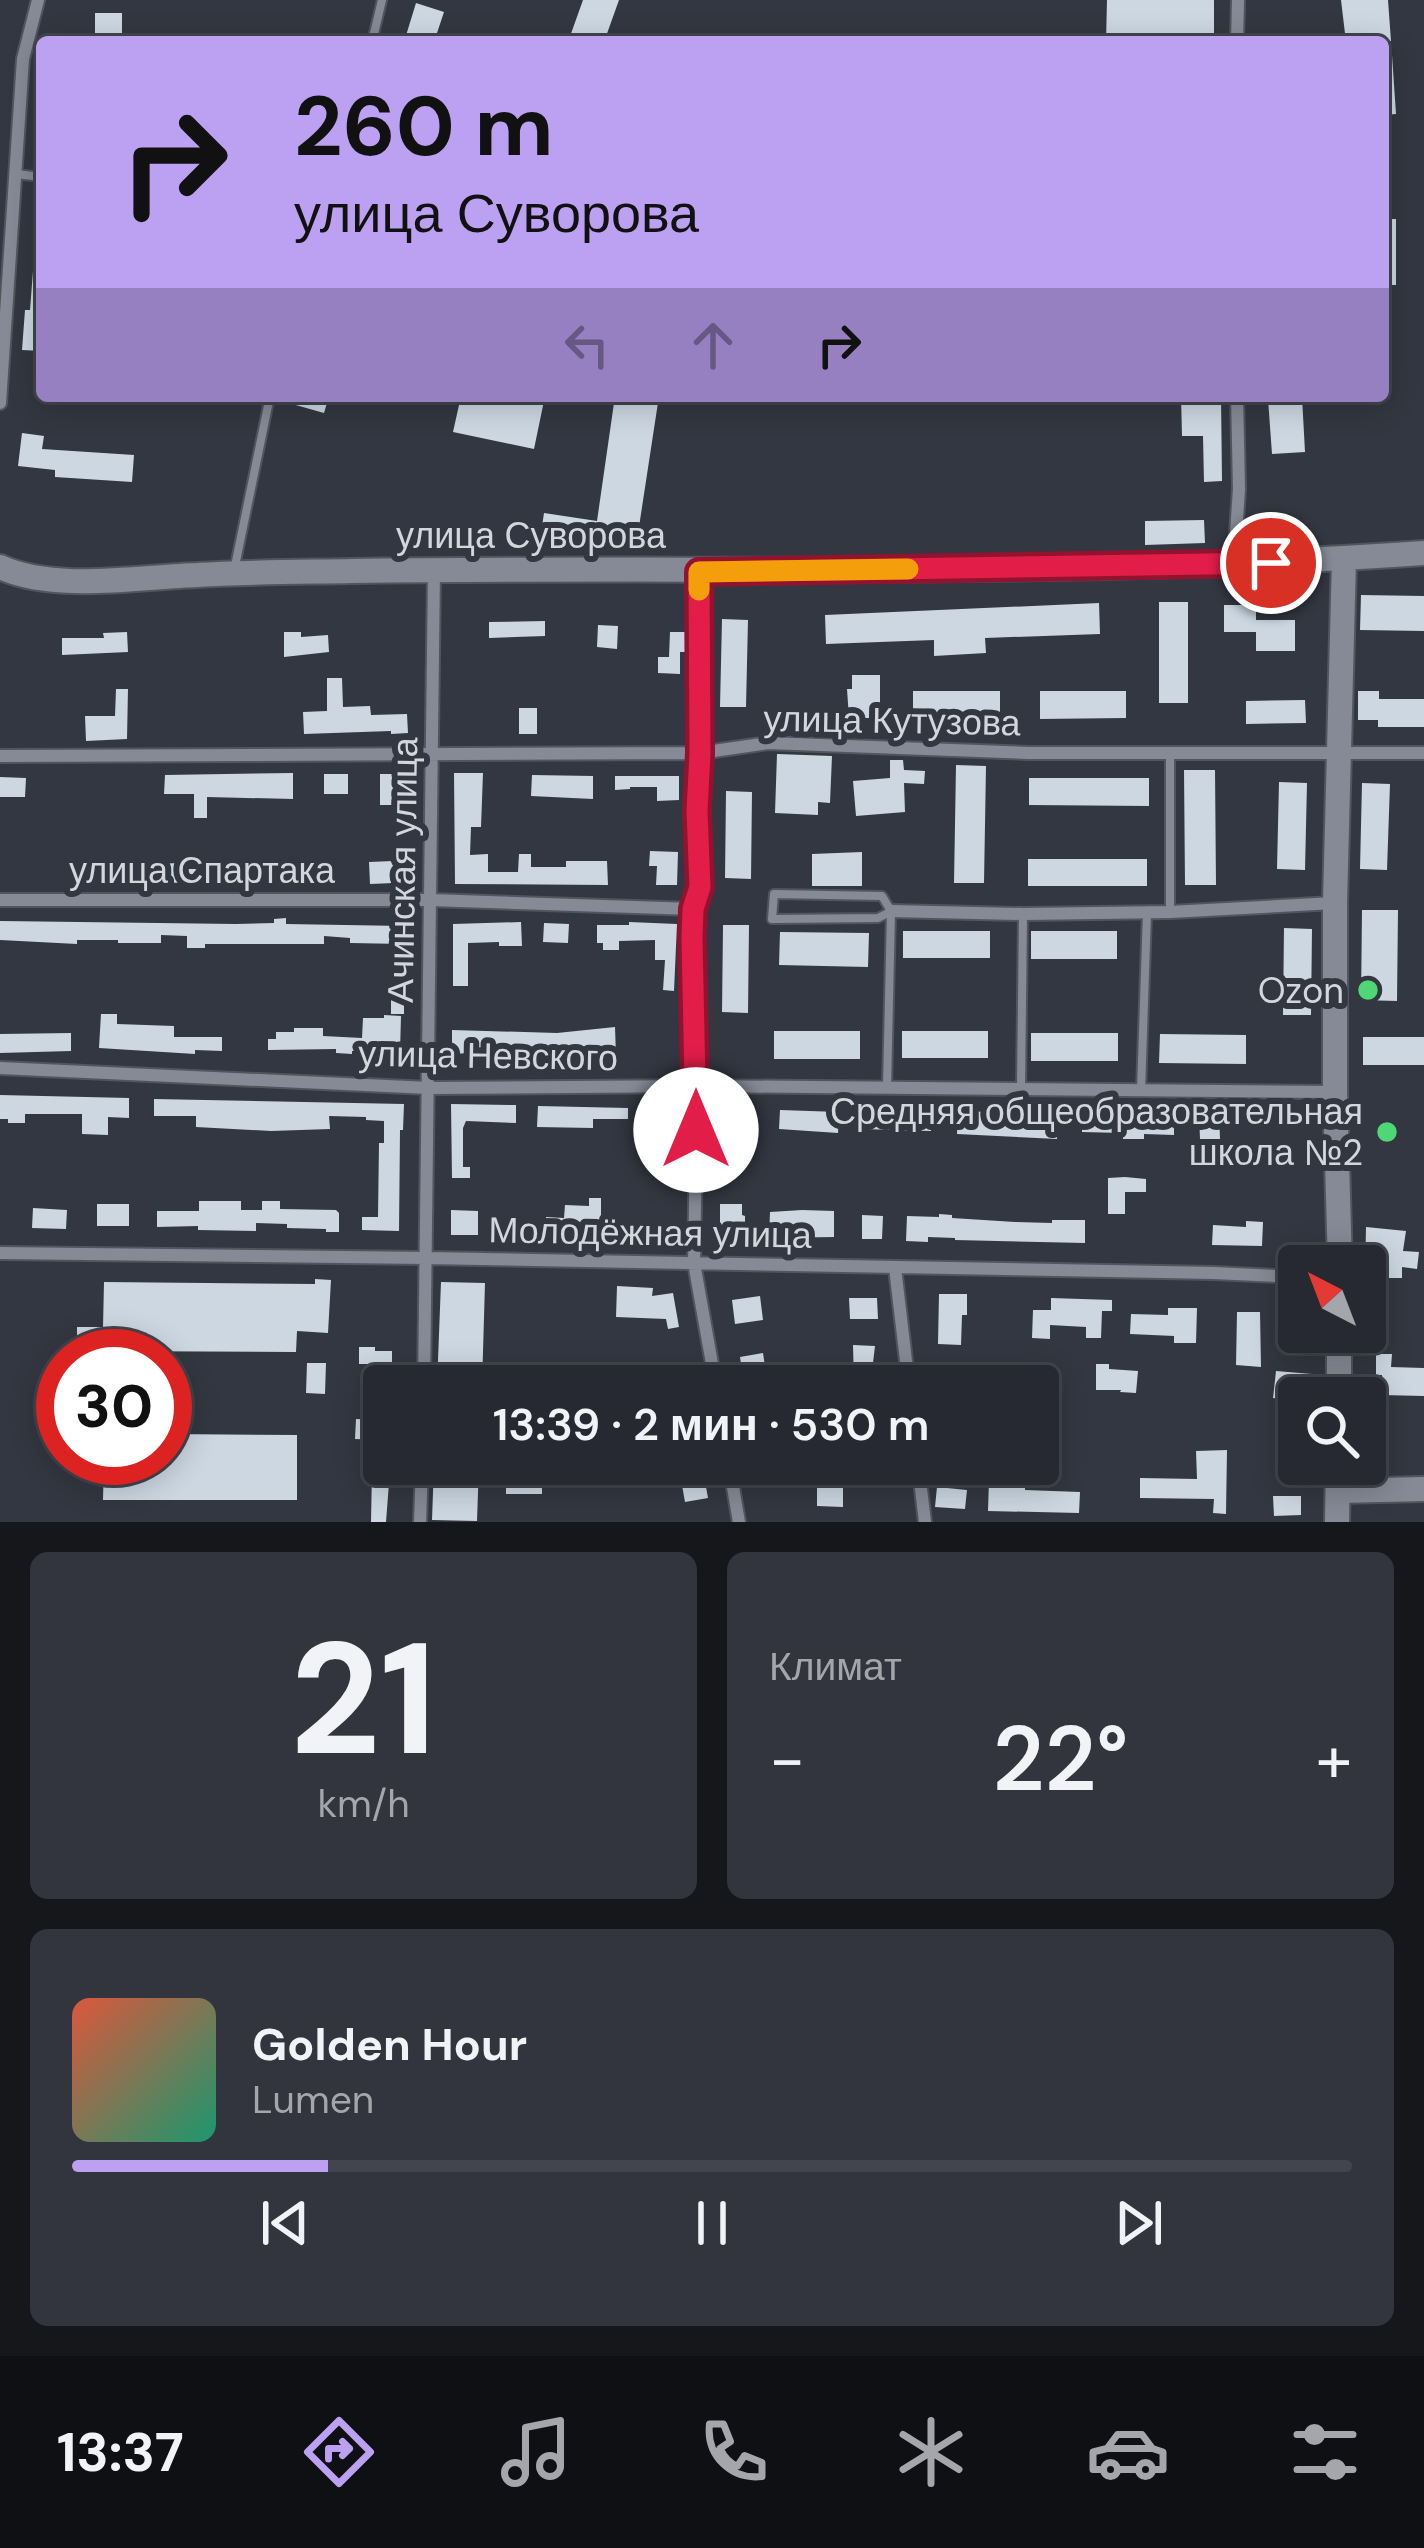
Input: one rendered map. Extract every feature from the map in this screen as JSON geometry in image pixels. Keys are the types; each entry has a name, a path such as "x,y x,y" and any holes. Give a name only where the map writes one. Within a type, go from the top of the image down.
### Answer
{"street":[{"path":"0,403 23,59 38,0"},
{"path":"1237,36 1238,0"},
{"path":"1234,565 1237,402"},
{"name":"улица Суворова","path":"0,567 48,582 434,570 699,572 1234,565 1424,554"},
{"path":"1339,1245 1335,903 1344,559"},
{"name":"Ачинская улица","path":"424,1365 434,570"},
{"path":"699,572 694,1263 712,1365"},
{"name":"улица Кутузова","path":"0,756 700,753 767,743 1028,753 1424,753"},
{"name":"улица Спартака","path":"0,900 431,900 693,909"},
{"path":"891,911 1147,913 1335,903"},
{"name":"улица Невского","path":"0,1068 429,1088 1335,1092"},
{"name":"Молодёжная улица","path":"0,1253 1278,1276"},
{"path":"895,1268 907,1365"},
{"path":"420,1522 421,1485"},
{"path":"733,1485 739,1522"},
{"path":"921,1485 925,1522"},
{"path":"1337,1522 1338,1485"},
{"path":"1338,1491 1424,1489"}],"lane":[{"path":"373,36 382,0"},
{"path":"15,174 36,176"},
{"path":"234,573 269,402"},
{"path":"1169,912 1170,752"},
{"path":"887,1088 891,911 882,896 774,894 772,919 878,918 891,911"},
{"path":"1141,1092 1147,913"},
{"path":"1021,1091 1023,914"}],"building":[{"path":"583,0 619,0 606,36 570,36"},
{"path":"1107,0 1214,0 1214,36 1106,36"},
{"path":"1341,0 1388,0 1391,41 1389,36 1345,36"},
{"path":"416,3 444,12 436,36 406,36"},
{"path":"95,13 122,13 122,36 95,36"},
{"path":"1389,55 1392,55 1396,114 1389,115"},
{"path":"1389,219 1396,219 1396,285 1389,285"},
{"path":"36,271 36,351 22,350 25,310 30,310"},
{"path":"285,402 327,402 324,413"},
{"path":"460,402 544,402 534,449 453,432"},
{"path":"614,402 658,402 635,553 540,540 544,513 597,521"},
{"path":"1181,402 1221,402 1222,481 1204,482 1203,436 1182,436"},
{"path":"1268,402 1302,402 1305,452 1272,454"},
{"path":"22,433 44,436 42,449 134,455 132,482 55,477 55,470 18,466"},
{"path":"1204,520 1205,543 1145,545 1145,521"},
{"path":"1361,595 1424,596 1424,631 1360,630"},
{"path":"1159,602 1188,602 1188,703 1159,703"},
{"path":"1099,603 1100,634 985,638 986,653 934,656 934,640 826,644 825,615"},
{"path":"1224,605 1256,605 1256,620 1295,620 1295,651 1256,651 1256,632 1224,632"},
{"path":"722,619 748,620 746,707 720,707"},
{"path":"545,621 545,636 489,638 489,622"},
{"path":"598,625 618,626 617,649 597,647"},
{"path":"127,632 128,652 62,655 62,638 104,638 103,633"},
{"path":"284,632 301,632 301,637 328,635 329,652 284,657"},
{"path":"670,632 689,632 688,652 680,652 680,674 658,673 658,657 669,657"},
{"path":"852,675 880,675 880,718 849,718 847,689 852,689"},
{"path":"327,678 342,678 343,707 370,706 371,715 407,714 408,733 304,734 303,712 327,711"},
{"path":"116,689 128,689 127,739 86,741 85,716 115,716"},
{"path":"913,691 1000,691 1000,719 913,719"},
{"path":"1040,691 1126,691 1126,718 1040,719"},
{"path":"1358,691 1379,691 1379,699 1424,699 1424,727 1378,727 1378,720 1358,720"},
{"path":"1305,700 1306,723 1246,724 1246,701"},
{"path":"519,708 537,708 537,734 519,734"},
{"path":"777,754 832,756 830,803 818,802 818,815 775,813"},
{"path":"890,760 903,760 904,770 925,771 924,784 904,783 905,812 856,816 853,781 890,778"},
{"path":"956,765 986,766 984,883 954,883"},
{"path":"1184,770 1215,770 1216,885 1185,885"},
{"path":"293,773 293,799 207,797 207,818 194,818 194,794 164,794 165,775"},
{"path":"454,773 483,773 481,827 471,827 470,855 488,854 488,872 518,872 519,854 531,854 531,867 607,861 608,885 455,884"},
{"path":"324,774 348,774 348,794 324,794"},
{"path":"380,774 405,774 405,805 380,805"},
{"path":"532,775 593,776 593,799 531,796"},
{"path":"615,776 679,776 679,800 657,801 657,787 615,790"},
{"path":"0,777 26,778 25,797 0,797"},
{"path":"1029,778 1149,778 1149,806 1029,805"},
{"path":"1279,782 1307,783 1305,870 1277,869"},
{"path":"1362,783 1390,784 1387,870 1360,869"},
{"path":"726,791 752,792 751,879 725,878"},
{"path":"650,851 678,852 677,885 656,885 657,866 649,866"},
{"path":"862,852 862,886 812,886 812,854"},
{"path":"209,859 233,859 234,882 153,883 152,864 209,869"},
{"path":"270,859 292,859 292,883 269,883"},
{"path":"1028,859 1147,859 1147,886 1028,886"},
{"path":"393,861 394,883 370,884 369,862"},
{"path":"1362,910 1398,910 1397,1001 1361,1000"},
{"path":"286,918 286,924 404,926 404,944 350,943 350,938 324,936 324,944 205,944 205,948 187,948 187,936 161,935 161,943 0,940 0,921 236,924"},
{"path":"521,922 522,946 468,943 468,986 453,986 453,924"},
{"path":"544,923 569,924 568,943 543,942"},
{"path":"677,924 674,991 663,990 665,960 655,960 655,940 619,941 619,950 603,950 603,943 597,943 597,925"},
{"path":"723,925 749,925 748,1013 722,1012"},
{"path":"1284,928 1312,929 1311,1015 1283,1015"},
{"path":"903,931 990,931 990,958 903,958"},
{"path":"1031,931 1117,931 1117,959 1031,959"},
{"path":"780,932 869,933 868,967 779,965"},
{"path":"391,979 404,979 404,1014 391,1014"},
{"path":"101,1014 117,1014 117,1024 174,1026 174,1037 222,1037 222,1051 195,1050 195,1054 99,1048"},
{"path":"401,1016 400,1052 268,1050 268,1039 276,1039 276,1032 294,1032 294,1028 323,1028 323,1036 362,1038 363,1018"},
{"path":"615,1027 616,1056 511,1056 511,1046 452,1054 452,1030 557,1033"},
{"path":"774,1031 860,1031 860,1059 774,1059"},
{"path":"902,1031 988,1031 988,1058 902,1058"},
{"path":"71,1033 71,1051 0,1053 0,1034"},
{"path":"1031,1033 1118,1033 1118,1061 1031,1061"},
{"path":"1160,1034 1246,1035 1246,1064 1159,1063"},
{"path":"1363,1037 1424,1037 1424,1065 1363,1065"},
{"path":"0,1095 129,1098 129,1118 108,1117 108,1135 82,1134 82,1114 25,1114 25,1123 8,1123 0,1119"},
{"path":"154,1099 404,1104 399,1231 362,1230 362,1217 378,1217 379,1143 384,1143 384,1121 329,1116 330,1129 196,1127 196,1116 154,1116"},
{"path":"451,1104 516,1105 516,1123 466,1121 463,1167 470,1167 470,1178 452,1178"},
{"path":"538,1106 628,1108 628,1119 593,1119 593,1128 537,1127"},
{"path":"653,1109 675,1109 674,1142 653,1141"},
{"path":"780,1110 839,1112 838,1133 779,1129"},
{"path":"862,1110 932,1111 931,1131 862,1129"},
{"path":"958,1111 1058,1114 1057,1139 957,1134"},
{"path":"1219,1112 1220,1139 1200,1139 1199,1113"},
{"path":"1082,1114 1174,1114 1174,1135 1123,1139 1123,1133 1082,1132"},
{"path":"1108,1178 1146,1179 1146,1192 1125,1192 1125,1214 1108,1214"},
{"path":"589,1198 601,1198 601,1236 545,1233 546,1217 564,1218 565,1205 589,1206"},
{"path":"199,1201 241,1201 241,1210 262,1210 262,1201 280,1201 280,1209 336,1210 339,1232 256,1223 256,1231 157,1227 157,1211 199,1211"},
{"path":"97,1204 129,1204 129,1226 97,1226"},
{"path":"720,1204 742,1204 745,1237 720,1237"},
{"path":"33,1208 67,1210 66,1229 32,1228"},
{"path":"451,1210 478,1211 478,1235 451,1235"},
{"path":"834,1211 834,1237 769,1238 770,1212"},
{"path":"939,1214 1015,1222 1085,1220 1085,1243 928,1237 928,1242 906,1241 907,1216"},
{"path":"862,1215 883,1216 882,1239 862,1239"},
{"path":"1246,1221 1263,1222 1262,1246 1212,1245 1213,1225 1246,1227"},
{"path":"1366,1227 1406,1231 1403,1251 1419,1252 1417,1269 1402,1267 1402,1278 1386,1278 1386,1245 1366,1245"},
{"path":"315,1279 331,1280 328,1333 297,1331 296,1352 192,1351 192,1329 77,1329 103,1327 104,1282 315,1284"},
{"path":"441,1282 485,1283 483,1365 438,1365"},
{"path":"617,1286 653,1288 652,1296 673,1293 679,1327 668,1329 666,1319 616,1317"},
{"path":"939,1294 967,1294 961,1345 938,1344"},
{"path":"760,1296 763,1320 735,1324 732,1300"},
{"path":"849,1298 877,1298 878,1319 850,1319"},
{"path":"1051,1298 1112,1300 1112,1311 1102,1311 1101,1338 1086,1338 1086,1327 1050,1325 1050,1339 1032,1338 1033,1310 1051,1310"},
{"path":"1168,1308 1197,1308 1196,1343 1174,1343 1174,1336 1130,1334 1131,1314 1168,1315"},
{"path":"1237,1312 1260,1312 1261,1367 1236,1365"},
{"path":"853,1345 875,1346 873,1363 878,1365 854,1365"},
{"path":"359,1347 392,1351 392,1365 359,1364"},
{"path":"763,1353 765,1365 741,1365 740,1357"},
{"path":"1376,1354 1392,1354 1391,1367 1424,1368 1424,1396 1386,1395 1386,1377 1376,1375"},
{"path":"307,1363 326,1363 325,1394 306,1393"},
{"path":"1096,1364 1138,1371 1136,1393 1096,1390"},
{"path":"1276,1371 1312,1374 1278,1377 1278,1399 1273,1398"},
{"path":"356,1419 363,1419 363,1439 355,1439"},
{"path":"192,1434 297,1435 297,1500 103,1500 103,1485 192,1485"},
{"path":"1227,1450 1226,1514 1213,1513 1214,1499 1140,1498 1140,1478 1197,1479 1196,1451"},
{"path":"372,1485 389,1485 386,1522 371,1522"},
{"path":"433,1485 478,1485 477,1521 432,1520"},
{"path":"506,1485 542,1485 542,1494 506,1494"},
{"path":"682,1485 706,1485 708,1498 685,1502"},
{"path":"989,1485 1080,1492 1079,1513 988,1511"},
{"path":"817,1487 843,1488 843,1507 817,1506"},
{"path":"937,1487 967,1490 965,1509 935,1507"},
{"path":"1273,1496 1301,1496 1301,1515 1274,1516"}],"slow traffic":[{"path":"699,590 699,572 908,569"}],"place":[{"name":"Ozon","path":"1368,990"},
{"name":"Средняя общеобразовательная школа №2","path":"1387,1132"}],"route":[{"path":"696,1130 692,938 700,887 699,572 1271,563"}]}
